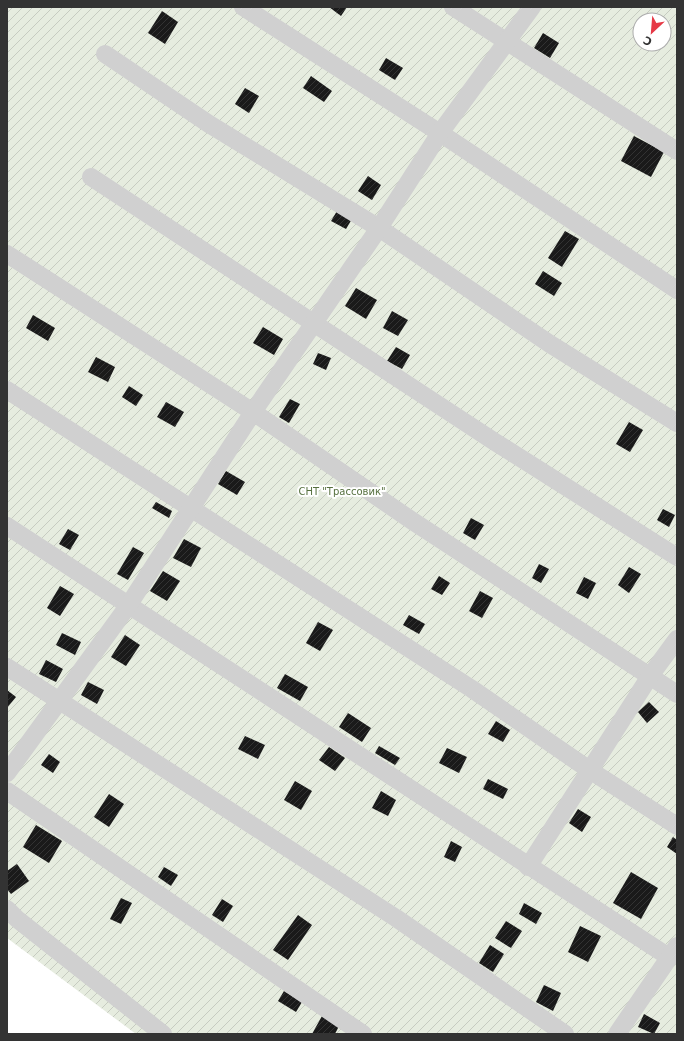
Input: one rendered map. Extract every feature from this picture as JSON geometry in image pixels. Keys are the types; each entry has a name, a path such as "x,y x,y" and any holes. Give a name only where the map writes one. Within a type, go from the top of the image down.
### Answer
{"lane":[{"path":"243,7 440,133 677,290"},
{"path":"453,7 677,150"},
{"path":"7,773 128,606 192,509 253,412 379,228 440,133 508,42 532,7"},
{"path":"106,54 209,124 379,228 550,344 677,423"},
{"path":"92,177 495,442 677,557"},
{"path":"7,254 253,412 414,522 677,694"},
{"path":"7,390 472,689 590,771 677,826"},
{"path":"7,526 528,867 673,952 617,1034"},
{"path":"528,867 650,676 677,639"},
{"path":"7,667 396,918 565,1034"},
{"path":"7,791 363,1034"},
{"path":"7,909 17,920 163,1034"}],"green space":[{"name":"СНТ \"Трассовик\"","path":"7,7 677,7 677,1034 136,1034 7,938"}],"building":[{"path":"329,7 347,7 341,16"},
{"path":"162,11 178,22 165,44 148,33"},
{"path":"543,33 559,43 550,58 534,48"},
{"path":"386,58 403,68 395,80 379,70"},
{"path":"311,76 332,91 324,102 303,88"},
{"path":"245,88 259,96 249,113 235,104"},
{"path":"634,136 664,152 651,177 621,161"},
{"path":"368,176 381,185 372,200 358,191"},
{"path":"337,211 352,219 346,229 331,221"},
{"path":"565,231 579,239 562,267 548,258"},
{"path":"543,271 562,283 554,296 535,284"},
{"path":"356,288 377,300 366,319 345,306"},
{"path":"392,311 408,320 398,336 383,328"},
{"path":"33,315 55,328 48,341 26,328"},
{"path":"263,327 283,339 274,355 253,343"},
{"path":"396,347 410,355 402,369 387,361"},
{"path":"318,353 331,358 326,370 313,364"},
{"path":"96,357 115,367 108,382 88,372"},
{"path":"129,386 143,395 136,406 122,397"},
{"path":"290,399 300,404 289,423 279,417"},
{"path":"166,402 184,412 175,427 157,417"},
{"path":"629,422 643,430 630,452 616,444"},
{"path":"226,471 245,482 237,495 218,484"},
{"path":"156,502 172,511 169,518 152,508"},
{"path":"663,509 675,515 669,527 657,520"},
{"path":"471,518 484,525 475,540 463,533"},
{"path":"68,529 79,535 70,550 59,544"},
{"path":"184,539 201,548 191,567 173,558"},
{"path":"133,547 144,553 128,580 117,574"},
{"path":"539,564 549,569 541,583 532,578"},
{"path":"629,567 641,574 629,593 618,585"},
{"path":"163,571 180,581 167,601 150,591"},
{"path":"439,576 450,583 442,595 431,589"},
{"path":"584,577 596,583 588,599 576,593"},
{"path":"60,586 74,594 60,616 47,608"},
{"path":"480,591 493,598 482,618 469,611"},
{"path":"409,615 425,624 419,634 403,625"},
{"path":"318,622 333,630 320,651 306,643"},
{"path":"62,633 81,642 75,655 56,645"},
{"path":"125,635 140,645 126,666 111,657"},
{"path":"46,660 63,669 56,682 39,674"},
{"path":"285,674 308,687 300,701 277,688"},
{"path":"88,682 104,690 97,704 81,695"},
{"path":"7,690 16,697 7,708"},
{"path":"649,702 659,712 647,723 638,712"},
{"path":"348,713 371,728 362,742 339,727"},
{"path":"496,721 510,730 503,742 488,734"},
{"path":"245,736 265,745 258,759 238,749"},
{"path":"379,746 400,758 395,765 375,753"},
{"path":"329,747 345,758 335,771 319,760"},
{"path":"447,748 467,757 459,773 439,763"},
{"path":"49,754 60,762 53,773 41,765"},
{"path":"488,779 508,789 503,799 483,789"},
{"path":"295,781 312,791 301,810 284,800"},
{"path":"381,791 396,800 388,816 372,808"},
{"path":"109,794 124,804 109,827 94,817"},
{"path":"578,809 591,817 582,832 569,823"},
{"path":"36,825 62,841 49,863 23,847"},
{"path":"673,837 677,840 677,854 667,847"},
{"path":"451,841 462,847 455,862 444,857"},
{"path":"17,864 29,881 11,894 7,889 7,871"},
{"path":"164,867 178,875 171,886 158,877"},
{"path":"631,872 658,888 641,919 613,903"},
{"path":"121,898 132,903 121,924 110,919"},
{"path":"222,899 233,906 223,922 212,915"},
{"path":"524,903 542,913 536,924 519,914"},
{"path":"298,915 312,925 288,960 273,950"},
{"path":"506,921 522,931 511,948 495,938"},
{"path":"580,926 601,936 588,962 568,952"},
{"path":"490,945 504,954 493,972 479,963"},
{"path":"544,985 561,993 553,1011 536,1002"},
{"path":"284,991 302,1002 296,1012 278,1001"},
{"path":"644,1014 660,1023 654,1034 638,1027"},
{"path":"322,1016 339,1026 335,1034 312,1034"}]}
